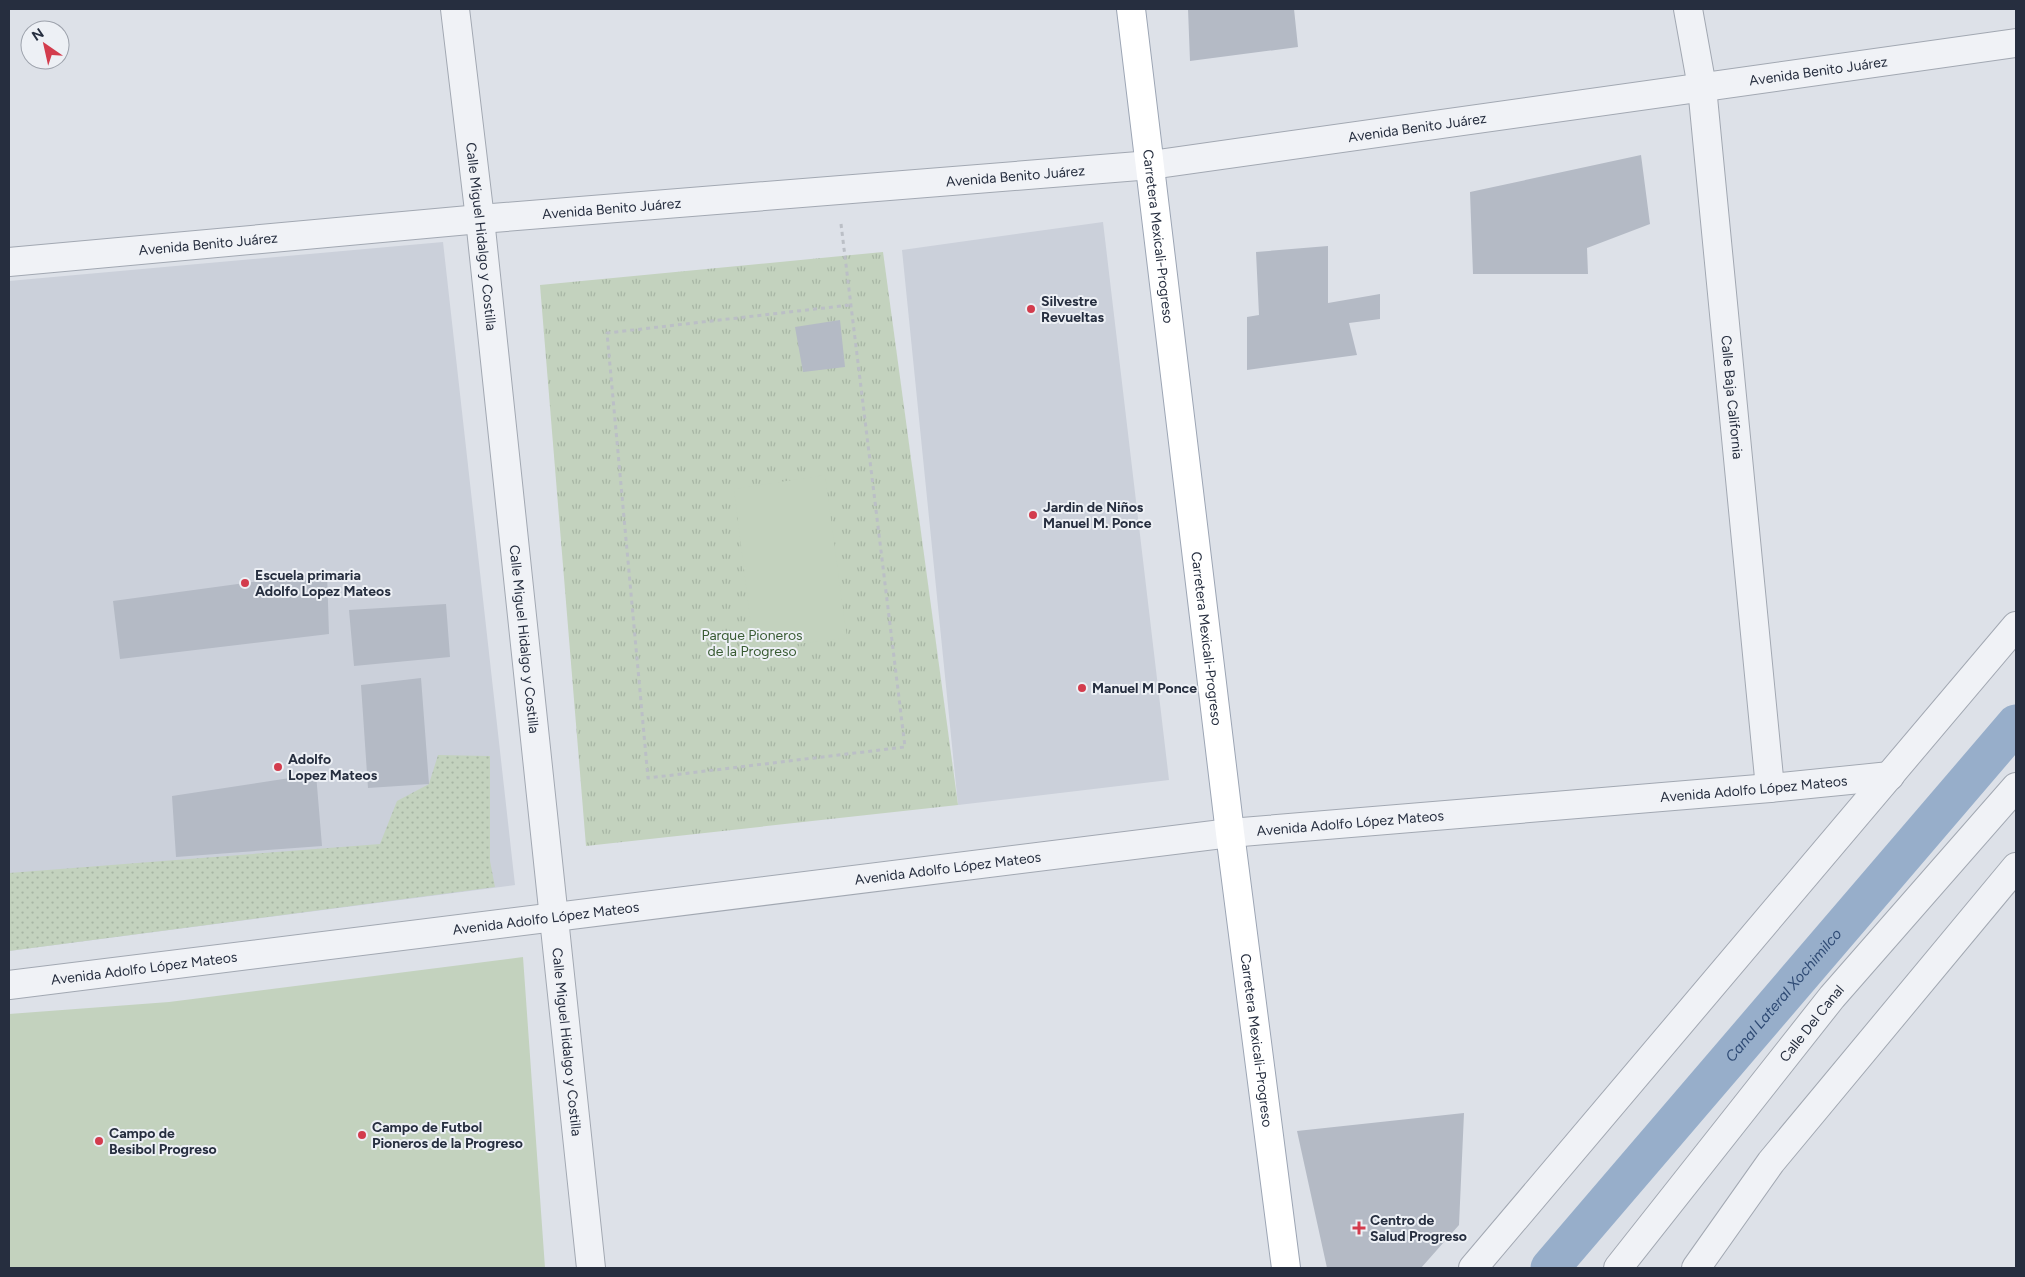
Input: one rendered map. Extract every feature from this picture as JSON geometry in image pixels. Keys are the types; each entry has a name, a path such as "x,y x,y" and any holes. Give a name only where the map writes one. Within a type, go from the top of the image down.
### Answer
{"main road":[{"name":"Carretera Mexicali-Progreso","path":"1131,9 1230,833 1286,1268"}],"street":[{"name":"Calle Miguel Hidalgo y Costilla","path":"455,9 480,219 590,1268"},
{"name":"Calle Baja California","path":"1688,9 1702,87 1770,788"},
{"name":"Avenida Benito Juárez","path":"9,262 480,219 1151,165 2016,43"},
{"path":"1473,1268 2016,626"},
{"name":"Avenida Adolfo López Mateos","path":"9,984 1230,833 1770,788 1890,776"},
{"name":"Calle Del Canal","path":"1618,1268 1832,997 2016,788"},
{"path":"1696,1268 1771,1162 2016,867"}],"path":[{"path":"838,190 850,305 905,747 648,778 607,333 850,305"}],"shaded area":[{"name":"Jardin de Niños Manuel M. Ponce","path":"1103,222 1169,780 958,805 902,250"},
{"name":"Escuela primaria Adolfo Lopez Mateos","path":"443,242 515,885 9,951 9,281"}],"green space":[{"name":"Parque Pioneros de la Progreso","path":"883,252 958,805 586,846 540,285"},
{"path":"825,475 847,638 754,649 734,489"},
{"path":"438,755 490,756 490,861 495,887 9,951 9,873 380,844 397,801 429,784"},
{"name":"Campo de Futbol Pioneros de la Progreso","path":"523,957 545,1268 9,1268 9,1014 169,1002"}],"building":[{"path":"1188,9 1294,9 1298,47 1190,61"},
{"path":"1641,155 1650,224 1587,248 1588,274 1473,274 1470,192"},
{"path":"1328,246 1328,303 1380,294 1380,319 1349,323 1357,355 1247,370 1247,317 1259,315 1256,252"},
{"path":"840,320 845,367 803,372 795,327"},
{"path":"327,572 329,634 120,659 113,601"},
{"path":"446,604 450,657 354,666 349,610"},
{"path":"421,678 429,784 368,788 361,685"},
{"path":"316,774 322,846 176,857 172,796"},
{"name":"Centro de Salud Progreso","path":"1464,1113 1459,1225 1421,1268 1327,1268 1297,1131"}],"waterway":[{"name":"Canal Lateral Xochimilco","path":"1550,1268 2016,724"}],"place":[{"name":"Silvestre Revueltas","path":"1031,309"},
{"name":"Jardin de Niños Manuel M. Ponce","path":"1033,515"},
{"name":"Escuela primaria Adolfo Lopez Mateos","path":"245,583"},
{"name":"Manuel M Ponce","path":"1082,688"},
{"name":"Adolfo Lopez Mateos","path":"278,767"},
{"name":"Campo de Futbol Pioneros de la Progreso","path":"362,1135"},
{"name":"Campo de Besibol Progreso","path":"99,1141"},
{"name":"Centro de Salud Progreso","path":"1359,1228"}]}
